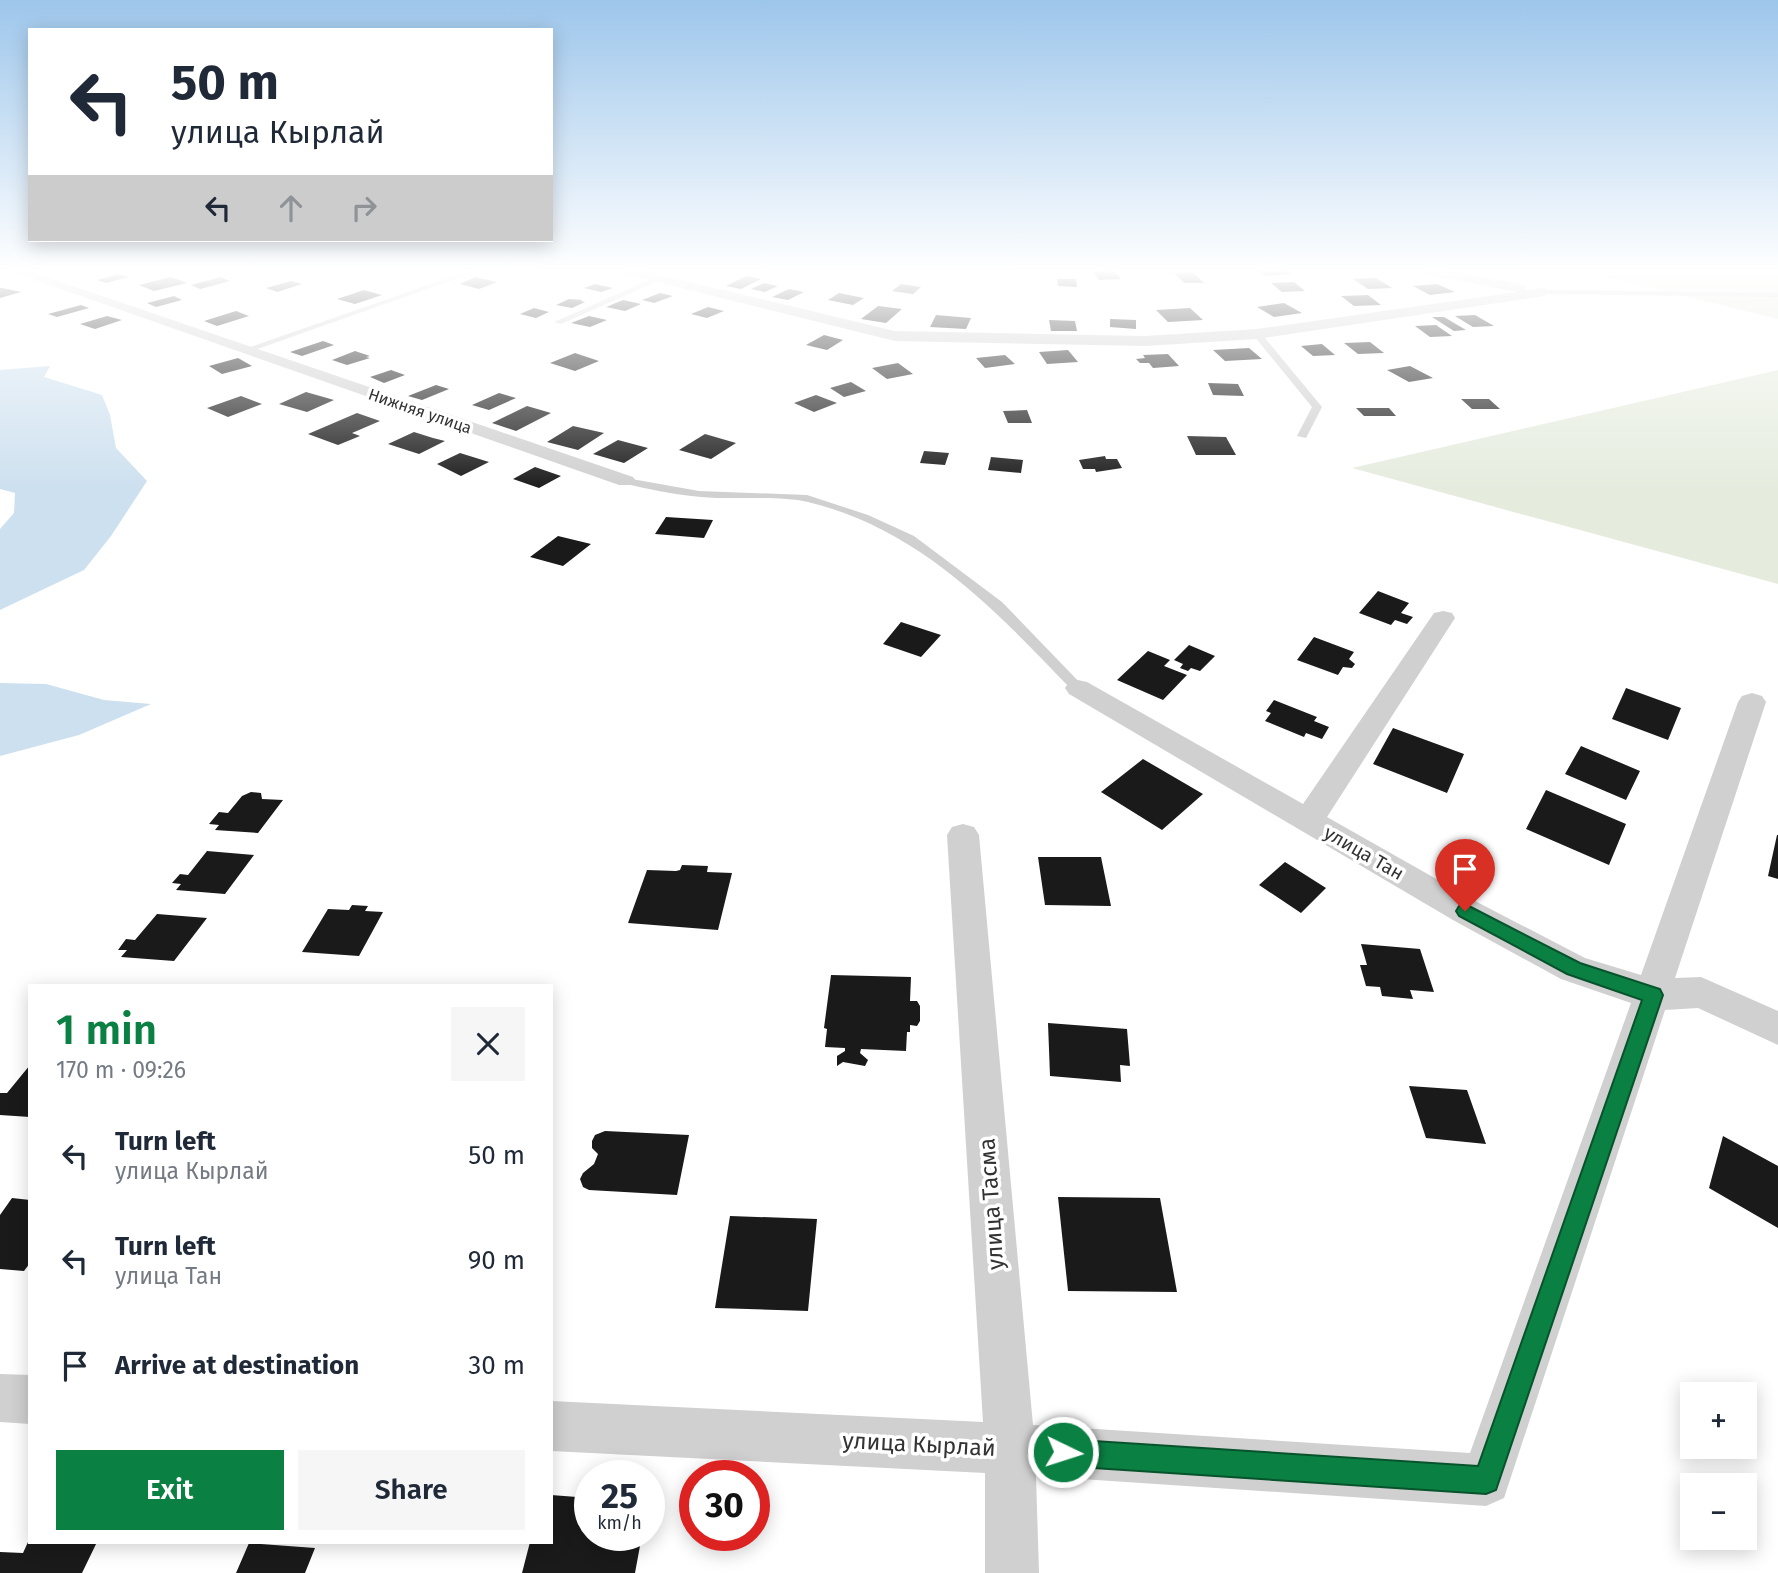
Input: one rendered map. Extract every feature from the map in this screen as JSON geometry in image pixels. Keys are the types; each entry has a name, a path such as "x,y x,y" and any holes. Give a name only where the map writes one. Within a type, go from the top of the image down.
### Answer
{"street":[{"name":"Нижняя улица","path":"224,344 626,481"},
{"path":"1308,821 1443,618"},
{"name":"улица Тан","path":"1078,688 1465,911 1574,969 1654,995 1701,992 1778,1029"},
{"path":"1654,995 1752,702"},
{"name":"улица Тасма","path":"963,835 1010,1449 1012,1573"},
{"name":"улица Кырлай","path":"553,1426 1010,1449 1486,1480 1654,995"},
{"path":"0,1398 28,1400"}],"lane":[{"path":"243,351 262,344"},
{"path":"1266,344 1317,407 1302,436"},
{"path":"626,481 699,494 807,498 864,517 910,538 997,605 1078,688"}],"shaded area":[{"path":"1778,370 1778,584 1352,468"}],"water":[{"path":"50,366 44,377 102,395 110,415 116,448 147,481 111,536 84,570 0,610 0,529 14,513 15,493 0,489 0,370"},
{"path":"0,683 46,684 104,700 151,704 79,735 0,756"}],"building":[{"path":"313,344 334,345 302,356 290,352"},
{"path":"807,344 836,344 827,350"},
{"path":"1322,344 1335,355 1313,356 1301,346"},
{"path":"1346,344 1373,344 1384,353 1358,354"},
{"path":"1249,348 1262,359 1225,361 1213,350"},
{"path":"1068,350 1078,362 1047,364 1039,352"},
{"path":"355,351 370,358 347,365 332,360"},
{"path":"575,353 599,361 575,371 550,363"},
{"path":"1168,354 1179,366 1153,368 1149,363 1140,363 1136,359 1145,358 1143,355"},
{"path":"1005,355 1015,364 985,368 976,358"},
{"path":"238,358 252,366 222,374 209,366"},
{"path":"898,363 913,374 887,379 872,368"},
{"path":"1410,366 1433,378 1409,382 1387,370"},
{"path":"391,370 405,375 384,383 370,377"},
{"path":"851,382 866,391 844,397 830,388"},
{"path":"1208,383 1238,384 1244,396 1213,395"},
{"path":"436,385 449,389 422,400 408,396"},
{"path":"306,392 334,400 307,412 279,404"},
{"path":"499,393 516,398 489,410 472,405"},
{"path":"816,395 837,403 814,412 794,403"},
{"path":"241,396 262,404 228,417 207,408"},
{"path":"1461,399 1489,399 1500,409 1472,409"},
{"path":"527,406 551,413 516,431 492,423"},
{"path":"1356,408 1389,408 1396,416 1364,416"},
{"path":"1027,410 1032,423 1008,423 1003,411"},
{"path":"357,413 380,421 352,433 360,436 338,445 308,434"},
{"path":"573,426 604,433 578,450 547,442"},
{"path":"414,432 445,441 419,454 388,444"},
{"path":"705,434 736,443 711,459 679,450"},
{"path":"1187,436 1226,437 1236,455 1196,455"},
{"path":"618,440 648,448 624,463 593,454"},
{"path":"924,451 949,453 945,465 920,463"},
{"path":"460,453 489,462 461,476 437,464"},
{"path":"1105,456 1106,459 1117,459 1122,468 1096,472 1095,469 1083,469 1079,460"},
{"path":"991,457 1023,460 1021,473 988,470"},
{"path":"535,467 561,476 539,488 513,479"},
{"path":"666,517 713,520 704,538 655,534"},
{"path":"558,536 591,544 563,566 530,557"},
{"path":"1378,591 1409,603 1401,613 1413,617 1407,624 1395,620 1391,625 1359,613"},
{"path":"901,622 941,635 921,657 883,644"},
{"path":"1314,637 1354,652 1349,659 1355,664 1352,668 1343,667 1338,675 1297,660"},
{"path":"1189,645 1215,656 1200,671 1180,668 1183,664 1174,660"},
{"path":"1148,651 1170,660 1164,666 1187,675 1163,700 1117,680"},
{"path":"1626,688 1681,708 1668,740 1612,719"},
{"path":"1274,700 1317,717 1314,721 1329,727 1322,739 1306,733 1304,737 1265,721 1271,713 1266,711"},
{"path":"1393,728 1464,754 1447,793 1373,764"},
{"path":"1581,746 1640,771 1626,800 1565,774"},
{"path":"1143,759 1203,794 1162,830 1101,792"},
{"path":"1546,790 1626,824 1609,865 1526,829"},
{"path":"251,792 261,793 262,799 283,800 258,833 215,830 219,825 209,824 219,812 228,813 242,796"},
{"path":"1778,835 1778,879 1768,876"},
{"path":"207,851 254,855 225,894 176,890 181,884 172,883 180,874 188,875"},
{"path":"1038,857 1101,857 1111,906 1045,905"},
{"path":"1285,862 1326,888 1301,913 1259,885"},
{"path":"682,865 708,866 707,872 732,873 718,930 628,923 647,870 676,871 680,870"},
{"path":"352,905 368,906 365,911 383,912 359,956 302,952 328,909 349,910"},
{"path":"157,914 207,918 174,961 121,957 127,950 118,950 126,939 135,940"},
{"path":"1361,944 1420,949 1434,992 1410,990 1413,999 1382,996 1380,987 1366,986 1360,965 1367,965"},
{"path":"831,975 911,977 910,1001 917,1001 920,1006 920,1021 917,1026 910,1025 906,1051 861,1049 860,1053 868,1060 865,1066 843,1062 837,1066 837,1056 845,1051 845,1048 825,1047 827,1029 824,1028"},
{"path":"1048,1023 1127,1029 1130,1066 1120,1065 1121,1082 1050,1076"},
{"path":"28,1067 28,1117 0,1115 0,1093 7,1093"},
{"path":"1409,1086 1467,1090 1486,1144 1426,1138"},
{"path":"605,1131 689,1135 677,1195 589,1190 583,1187 580,1179 594,1164 598,1154 592,1148 592,1141 595,1135"},
{"path":"1723,1136 1778,1166 1778,1228 1709,1188"},
{"path":"1058,1197 1160,1198 1177,1292 1068,1291"},
{"path":"12,1198 28,1200 28,1266 24,1271 0,1269 0,1215"},
{"path":"730,1216 817,1219 808,1311 715,1308"},
{"path":"553,1495 574,1497 574,1551 639,1551 635,1573 522,1573 529,1544 553,1544"},
{"path":"28,1542 96,1544 82,1573 0,1573 0,1552 23,1553"},
{"path":"249,1544 315,1548 305,1573 236,1573"}],"route":[{"path":"1063,1452 1486,1480 1654,995 1574,969 1465,911"}]}
